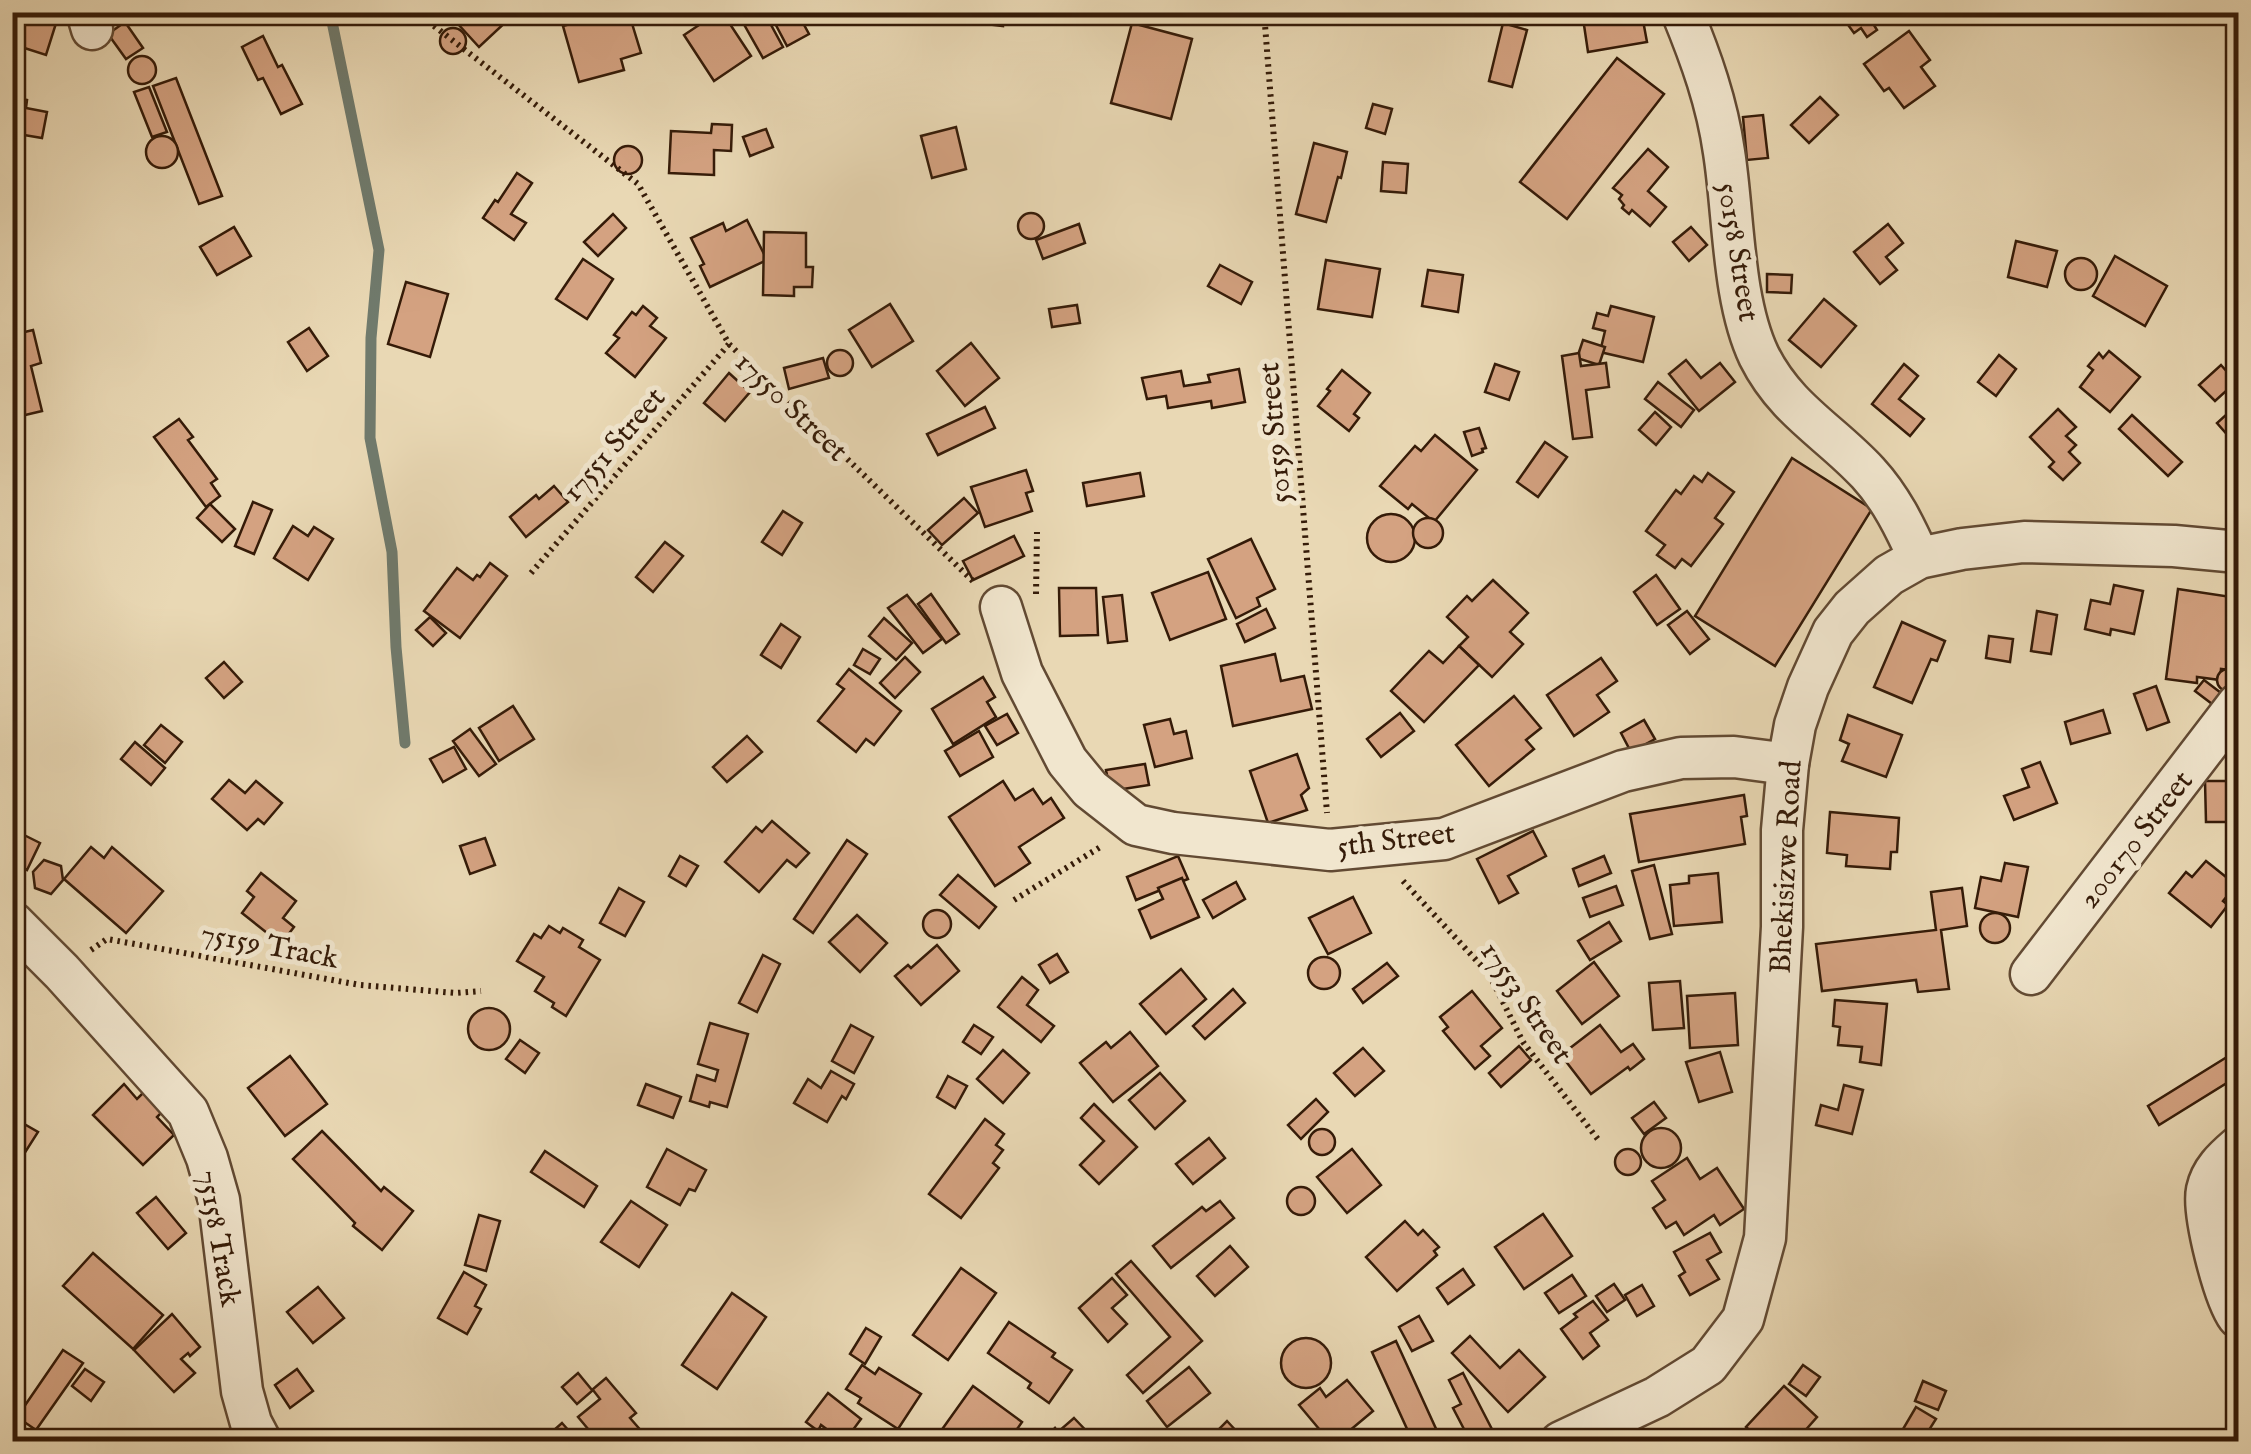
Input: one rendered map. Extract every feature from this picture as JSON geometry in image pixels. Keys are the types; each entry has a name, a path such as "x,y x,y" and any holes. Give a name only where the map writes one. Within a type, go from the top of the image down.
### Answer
{"street":[{"name":"50158 Street","path":"1682,12 1714,101 1724,150 1740,284 1758,352 1788,400 1887,495 1919,558"},
{"name":"Bhekisizwe Road","path":"1562,1442 1657,1397 1708,1364 1743,1319 1765,1238 1788,764 1800,712 1833,632 1852,608 1889,575 1919,558 1962,549 2024,542 2174,546 2238,552"},
{"path":"1001,608 1022,673 1067,761 1090,789 1136,825"},
{"name":"200170 Street","path":"2031,974 2238,704"},
{"name":"5th Street","path":"1136,825 1330,850 1444,839 1623,771 1681,758 1734,756 1788,764"},
{"name":"75158 Track","path":"12,922 188,1112 219,1200 242,1391 262,1442"},
{"path":"2235,1313 2220,1277 2205,1194 2212,1174 2238,1147"}],"path":[{"name":"17550 Street","path":"416,12 638,184 729,344 1001,608"},
{"name":"50159 Street","path":"1264,12 1330,850"},
{"name":"17551 Street","path":"531,573 729,344"},
{"path":"1001,608 1036,594 1038,532"},
{"path":"1014,900 1136,825"},
{"name":"17553 Street","path":"1372,846 1489,974 1523,1042 1600,1142"},
{"name":"75159 Track","path":"62,972 107,938 360,985 456,994 481,992"}],"building":[{"path":"12,12 42,12 58,17 46,55 12,44"},
{"path":"447,12 511,12 510,18 479,47"},
{"path":"737,12 764,12 783,47 763,58"},
{"path":"769,12 797,12 809,34 787,46"},
{"path":"978,12 1004,12 1003,26 977,23"},
{"path":"1846,12 1875,12 1869,17 1877,30 1867,37 1861,28 1854,33 1846,22 1851,18"},
{"path":"717,13 722,21 726,18 751,56 714,81 684,35"},
{"path":"606,14 609,23 630,17 641,53 621,59 624,70 579,82 563,26"},
{"path":"1642,15 1647,42 1588,52 1584,25"},
{"path":"125,22 143,48 126,59 108,34"},
{"path":"1132,23 1192,39 1171,119 1111,103"},
{"path":"1503,23 1527,30 1512,87 1489,81"},
{"path":"453,28 462,32 466,41 462,50 453,54 444,50 440,41 444,32"},
{"path":"1909,31 1930,60 1921,67 1935,86 1904,108 1889,88 1884,91 1864,64"},
{"path":"263,36 302,104 281,114 242,47"},
{"path":"142,56 152,60 156,70 152,80 142,84 132,80 128,70 132,60"},
{"path":"1617,58 1664,94 1567,219 1520,182"},
{"path":"176,78 222,196 199,204 153,86"},
{"path":"149,87 167,132 152,137 134,92"},
{"path":"12,97 27,100 26,108 47,112 42,138 12,133"},
{"path":"1820,97 1838,115 1809,143 1791,125"},
{"path":"1373,104 1392,109 1385,134 1366,128"},
{"path":"1763,115 1768,158 1747,160 1743,117"},
{"path":"712,124 732,125 731,151 714,150 714,175 669,173 671,131 711,133"},
{"path":"956,127 966,169 932,178 921,136"},
{"path":"766,129 773,147 750,156 743,137"},
{"path":"162,136 173,141 178,152 173,163 162,168 151,163 146,152 151,141"},
{"path":"1314,143 1347,152 1326,222 1296,214"},
{"path":"628,146 638,150 642,160 638,170 628,174 618,170 614,160 618,150"},
{"path":"1648,149 1668,167 1648,191 1666,207 1650,226 1632,210 1629,214 1622,208 1622,195 1613,188"},
{"path":"1383,162 1408,164 1406,193 1381,191"},
{"path":"517,173 532,183 511,214 526,223 514,240 483,218"},
{"path":"1031,213 1040,217 1044,226 1040,235 1031,239 1022,235 1018,226 1022,217"},
{"path":"613,214 626,228 598,256 584,242"},
{"path":"747,220 767,260 710,287 691,238 723,223 726,231"},
{"path":"1079,224 1085,243 1043,259 1036,240"},
{"path":"1888,224 1903,243 1886,257 1897,270 1880,284 1854,252"},
{"path":"234,227 251,256 217,275 200,247"},
{"path":"1691,227 1707,245 1689,261 1673,242"},
{"path":"764,232 806,233 806,267 813,267 812,287 794,287 794,296 763,295"},
{"path":"2016,241 2057,251 2047,287 2008,277"},
{"path":"2115,256 2167,286 2145,326 2093,296"},
{"path":"2081,258 2092,263 2097,274 2092,285 2081,290 2070,285 2065,274 2070,263"},
{"path":"583,259 613,279 587,319 556,299"},
{"path":"1326,260 1380,269 1372,317 1318,309"},
{"path":"1220,265 1252,282 1241,304 1208,286"},
{"path":"1428,270 1463,275 1458,312 1422,306"},
{"path":"1767,274 1792,275 1791,293 1767,292"},
{"path":"406,282 448,294 430,357 388,344"},
{"path":"1824,299 1856,326 1821,367 1789,340"},
{"path":"890,304 913,341 872,367 849,330"},
{"path":"1077,305 1080,323 1052,327 1049,309"},
{"path":"643,306 657,318 650,326 666,338 635,377 606,353 632,312 636,315"},
{"path":"1611,306 1654,317 1643,362 1600,352 1605,331 1593,328 1597,313 1608,316"},
{"path":"309,328 328,356 307,371 288,342"},
{"path":"33,330 41,363 31,366 42,411 21,416 12,384 12,335"},
{"path":"1583,340 1605,347 1599,365 1577,358"},
{"path":"971,343 999,378 965,406 937,371"},
{"path":"840,350 849,354 853,363 849,372 840,376 831,372 827,363 831,354"},
{"path":"2109,351 2140,377 2110,412 2080,387 2093,370 2088,366 2099,353 2103,358"},
{"path":"1579,353 1581,366 1606,363 1609,387 1586,390 1592,437 1573,439 1562,356"},
{"path":"1999,355 2016,369 1996,396 1978,382"},
{"path":"823,358 829,378 789,389 784,368"},
{"path":"1686,360 1701,378 1720,363 1735,382 1699,411 1669,374"},
{"path":"1495,364 1519,372 1509,400 1485,392"},
{"path":"1904,364 1918,376 1899,399 1924,419 1910,436 1872,404"},
{"path":"2221,365 2236,382 2215,401 2199,385"},
{"path":"1239,369 1245,402 1212,408 1211,401 1168,408 1166,396 1147,399 1142,378 1181,371 1184,386 1210,382 1208,375"},
{"path":"1342,370 1370,393 1354,414 1359,418 1349,431 1318,406"},
{"path":"729,373 750,392 725,421 704,403"},
{"path":"1658,382 1694,410 1681,427 1645,399"},
{"path":"2238,404 2238,447 2217,423"},
{"path":"985,407 995,428 938,455 927,434"},
{"path":"2058,409 2076,427 2066,436 2076,445 2069,452 2080,463 2063,480 2049,467 2054,462 2030,437"},
{"path":"1655,412 1671,427 1656,445 1639,430"},
{"path":"2132,415 2182,462 2168,476 2119,429"},
{"path":"179,419 193,437 188,440 217,479 211,483 220,496 206,507 154,437"},
{"path":"1479,428 1486,448 1472,456 1464,432"},
{"path":"1435,435 1477,470 1434,522 1412,504 1408,509 1380,486 1415,446 1421,451"},
{"path":"1545,442 1567,457 1538,497 1517,482"},
{"path":"1792,458 1872,509 1775,666 1695,616"},
{"path":"1026,470 1033,491 1026,493 1032,511 985,527 971,487"},
{"path":"1140,473 1144,496 1087,506 1083,483"},
{"path":"1708,473 1734,492 1715,518 1723,524 1691,566 1682,559 1675,568 1657,555 1665,545 1646,531 1676,490 1681,494 1694,476 1702,482"},
{"path":"554,486 568,502 526,537 510,517 536,495 539,499"},
{"path":"964,498 978,513 942,545 928,530"},
{"path":"253,502 272,510 254,554 235,546"},
{"path":"210,504 235,529 222,542 197,518"},
{"path":"783,511 802,523 782,555 762,542"},
{"path":"1391,514 1408,521 1415,538 1408,555 1391,562 1374,555 1367,538 1374,521"},
{"path":"1428,518 1438,523 1443,533 1438,543 1428,548 1418,543 1413,533 1418,523"},
{"path":"293,526 308,536 314,527 333,539 308,580 274,558"},
{"path":"1014,536 1024,556 973,580 963,561"},
{"path":"1251,539 1275,589 1257,598 1260,606 1236,618 1208,559"},
{"path":"665,542 683,556 653,592 636,577"},
{"path":"490,563 507,576 460,638 424,611 457,568 473,580"},
{"path":"1208,572 1226,619 1170,640 1152,593"},
{"path":"1656,575 1680,609 1657,625 1634,592"},
{"path":"1493,580 1528,613 1510,632 1523,644 1492,677 1459,646 1468,637 1447,617 1467,596 1472,601"},
{"path":"2114,585 2143,591 2134,634 2111,629 2110,635 2085,629 2091,600 2110,604"},
{"path":"1059,588 1096,588 1098,635 1060,636"},
{"path":"2178,589 2238,598 2238,671 2221,669 2220,680 2197,677 2197,683 2166,679"},
{"path":"931,594 959,634 946,643 918,604"},
{"path":"907,595 942,639 923,653 888,608"},
{"path":"1122,595 1127,641 1108,643 1103,597"},
{"path":"1266,609 1275,628 1245,642 1237,624"},
{"path":"1687,611 1709,639 1690,654 1668,625"},
{"path":"2037,611 2057,615 2051,654 2031,651"},
{"path":"430,617 446,633 433,646 416,630"},
{"path":"884,618 912,643 896,660 869,636"},
{"path":"1902,622 1945,641 1937,661 1931,659 1912,703 1874,687"},
{"path":"781,624 800,637 781,668 761,655"},
{"path":"1989,636 2013,639 2010,662 1986,658"},
{"path":"1459,646 1479,665 1424,722 1391,691 1429,651 1443,663"},
{"path":"863,649 880,659 870,674 854,665"},
{"path":"1275,654 1281,681 1304,676 1312,709 1233,726 1221,666"},
{"path":"905,657 920,672 895,698 880,683"},
{"path":"1601,658 1617,681 1597,695 1609,712 1574,736 1547,695"},
{"path":"224,662 242,682 224,698 206,678"},
{"path":"849,669 901,711 874,745 866,739 856,752 818,721 844,689 837,684"},
{"path":"2228,669 2236,672 2236,688 2228,691 2220,688 2217,680 2220,672"},
{"path":"983,677 995,697 987,702 996,717 953,744 932,709"},
{"path":"2204,680 2229,699 2220,710 2195,691"},
{"path":"2156,686 2169,722 2147,730 2134,694"},
{"path":"1514,696 1541,728 1526,740 1534,749 1489,786 1456,745"},
{"path":"513,706 534,739 499,761 479,728"},
{"path":"2103,710 2110,733 2071,744 2065,722"},
{"path":"1400,713 1414,731 1381,757 1367,739"},
{"path":"1007,714 1018,733 997,745 985,726"},
{"path":"1848,715 1902,735 1886,777 1842,761 1849,744 1840,740"},
{"path":"1170,719 1174,734 1186,731 1192,758 1155,767 1144,725"},
{"path":"1644,720 1655,739 1631,752 1621,733"},
{"path":"161,725 182,742 165,763 144,745"},
{"path":"470,729 496,764 479,776 453,741"},
{"path":"979,731 993,757 960,776 945,751"},
{"path":"747,736 762,752 727,782 713,767"},
{"path":"135,742 165,768 151,785 121,759"},
{"path":"454,747 466,769 443,782 430,759"},
{"path":"1297,754 1309,788 1301,795 1307,810 1268,823 1250,771"},
{"path":"2040,762 2057,803 2014,820 2004,796 2029,787 2022,769"},
{"path":"1145,764 1149,785 1110,791 1106,770"},
{"path":"229,780 245,793 256,781 282,803 264,824 258,819 247,830 212,799"},
{"path":"1003,781 1015,800 1033,789 1043,804 1051,798 1064,818 1019,847 1030,863 995,886 949,817"},
{"path":"2205,781 2238,781 2238,822 2206,822"},
{"path":"1744,795 1747,816 1741,817 1745,844 1639,862 1630,814"},
{"path":"1830,812 1899,818 1897,852 1891,852 1890,869 1846,866 1847,855 1827,853"},
{"path":"772,821 809,853 796,867 787,860 759,892 725,862 756,827 762,832"},
{"path":"12,829 40,843 27,870 12,863"},
{"path":"1533,831 1546,856 1508,876 1518,893 1499,903 1477,859"},
{"path":"485,838 495,865 470,874 460,846"},
{"path":"847,840 867,854 813,933 794,919"},
{"path":"91,847 104,858 112,847 163,891 126,933 64,879"},
{"path":"680,856 698,866 686,886 669,876"},
{"path":"1178,856 1188,879 1136,900 1127,877"},
{"path":"1604,856 1611,873 1579,886 1573,869"},
{"path":"44,860 61,866 63,880 51,894 35,888 33,872"},
{"path":"2206,861 2236,885 2223,901 2228,905 2211,927 2169,893 2186,872 2192,877"},
{"path":"2005,863 2028,867 2018,917 1975,908 1981,877 2001,881"},
{"path":"1654,865 1672,934 1650,939 1632,871"},
{"path":"261,873 296,901 283,918 294,927 281,944 242,913 254,897 247,891"},
{"path":"1718,873 1722,922 1674,926 1670,885 1689,883 1689,876"},
{"path":"958,875 996,907 979,928 940,895"},
{"path":"1182,878 1199,917 1151,938 1139,910 1163,899 1158,888"},
{"path":"1236,882 1245,899 1213,918 1203,900"},
{"path":"1616,886 1623,905 1590,917 1583,898"},
{"path":"619,888 644,902 625,936 600,923"},
{"path":"1962,888 1967,926 1941,930 1949,989 1918,992 1916,980 1822,991 1816,944 1936,930 1931,892"},
{"path":"1353,897 1371,933 1328,954 1309,918"},
{"path":"937,910 947,914 951,924 947,934 937,938 927,934 923,924 927,914"},
{"path":"1995,913 2006,917 2010,928 2006,939 1995,943 1984,939 1980,928 1984,917"},
{"path":"857,915 887,943 860,972 829,942"},
{"path":"1609,922 1621,941 1590,960 1578,941"},
{"path":"549,926 560,933 563,928 583,940 579,947 600,960 566,1016 535,991 544,977 517,961 534,934 541,938"},
{"path":"937,945 959,971 921,1005 895,976 908,965 911,968"},
{"path":"1057,954 1068,972 1050,983 1039,965"},
{"path":"763,955 780,964 757,1012 739,1003"},
{"path":"1324,957 1335,962 1340,973 1335,984 1324,989 1313,984 1308,973 1313,962"},
{"path":"1594,962 1619,996 1582,1024 1557,991"},
{"path":"1387,963 1398,976 1363,1003 1353,989"},
{"path":"1181,969 1206,999 1166,1034 1140,1004"},
{"path":"1022,977 1038,990 1027,1005 1054,1026 1041,1042 998,1007"},
{"path":"1680,981 1684,1028 1653,1030 1649,983"},
{"path":"1233,989 1245,1003 1205,1039 1193,1026"},
{"path":"1472,991 1502,1028 1481,1046 1490,1056 1475,1069 1443,1031 1448,1027 1440,1017"},
{"path":"1735,993 1738,1045 1690,1048 1687,996"},
{"path":"1835,1000 1887,1004 1881,1065 1860,1062 1862,1047 1838,1045 1840,1027 1833,1026"},
{"path":"489,1008 504,1014 510,1029 504,1044 489,1050 474,1044 468,1029 474,1014"},
{"path":"710,1023 748,1034 727,1107 690,1101 697,1075 715,1081 718,1070 698,1064"},
{"path":"851,1025 873,1037 854,1073 832,1061"},
{"path":"974,1025 993,1037 981,1054 963,1042"},
{"path":"1600,1025 1621,1052 1633,1044 1644,1059 1591,1094 1561,1055"},
{"path":"1130,1032 1158,1066 1113,1102 1080,1063 1106,1042 1111,1048"},
{"path":"520,1040 539,1053 525,1073 506,1059"},
{"path":"1519,1046 1531,1060 1501,1087 1489,1073"},
{"path":"1363,1048 1384,1071 1355,1096 1334,1073"},
{"path":"1003,1050 1029,1073 1003,1103 977,1079"},
{"path":"1720,1052 1732,1092 1699,1102 1686,1062"},
{"path":"2235,1052 2238,1076 2159,1125 2148,1106"},
{"path":"290,1056 327,1104 285,1136 248,1088"},
{"path":"831,1071 854,1084 827,1122 794,1103 808,1079 821,1088"},
{"path":"1160,1073 1185,1101 1155,1129 1129,1100"},
{"path":"948,1076 967,1086 955,1108 937,1097"},
{"path":"124,1084 137,1099 144,1092 163,1111 157,1117 174,1135 143,1165 93,1115"},
{"path":"646,1084 681,1097 673,1118 638,1105"},
{"path":"1844,1085 1863,1090 1852,1134 1816,1125 1821,1105 1838,1110"},
{"path":"1316,1099 1328,1112 1301,1139 1288,1125"},
{"path":"1654,1102 1666,1118 1644,1134 1632,1118"},
{"path":"1094,1104 1137,1147 1099,1184 1080,1165 1104,1141 1081,1118"},
{"path":"12,1117 38,1132 12,1173"},
{"path":"985,1119 1004,1134 996,1145 1003,1150 993,1163 999,1168 961,1218 929,1194"},
{"path":"1661,1128 1675,1134 1681,1148 1675,1162 1661,1168 1647,1162 1641,1148 1647,1134"},
{"path":"1322,1129 1331,1133 1335,1142 1331,1151 1322,1155 1313,1151 1309,1142 1313,1133"},
{"path":"322,1131 381,1191 384,1187 413,1211 382,1250 353,1226 355,1223 293,1159"},
{"path":"1209,1138 1225,1158 1193,1184 1176,1164"},
{"path":"667,1149 706,1170 695,1191 689,1189 680,1205 647,1187"},
{"path":"1352,1149 1381,1185 1347,1213 1317,1177"},
{"path":"1628,1149 1637,1153 1641,1162 1637,1171 1628,1175 1619,1171 1615,1162 1619,1153"},
{"path":"545,1151 597,1186 584,1207 531,1172"},
{"path":"1687,1158 1700,1179 1717,1168 1744,1209 1720,1225 1714,1215 1684,1235 1676,1222 1666,1228 1653,1208 1665,1200 1652,1181"},
{"path":"1301,1187 1311,1191 1315,1201 1311,1211 1301,1215 1291,1211 1287,1201 1291,1191"},
{"path":"156,1197 186,1233 168,1249 137,1213"},
{"path":"631,1201 667,1225 639,1267 601,1242"},
{"path":"1220,1201 1234,1218 1171,1268 1153,1246 1202,1207 1206,1211"},
{"path":"1543,1214 1572,1256 1524,1289 1495,1247"},
{"path":"479,1215 500,1221 486,1271 465,1265"},
{"path":"1405,1221 1418,1235 1423,1230 1439,1247 1434,1251 1437,1255 1397,1291 1366,1257"},
{"path":"1710,1233 1721,1252 1707,1260 1719,1279 1690,1295 1679,1276 1685,1272 1674,1252"},
{"path":"1230,1246 1248,1267 1215,1296 1197,1276"},
{"path":"93,1253 163,1315 133,1349 63,1286"},
{"path":"1131,1261 1202,1341 1143,1393 1127,1375 1170,1337 1116,1274"},
{"path":"961,1268 996,1293 948,1360 913,1335"},
{"path":"1463,1269 1474,1285 1448,1304 1437,1288"},
{"path":"464,1272 486,1285 475,1306 481,1309 467,1334 438,1318"},
{"path":"1572,1275 1586,1296 1559,1313 1545,1293"},
{"path":"1112,1278 1127,1295 1112,1308 1127,1324 1108,1342 1079,1308"},
{"path":"1614,1284 1625,1300 1607,1312 1596,1296"},
{"path":"1642,1285 1654,1306 1637,1316 1625,1295"},
{"path":"318,1287 344,1318 313,1343 287,1312"},
{"path":"732,1293 766,1317 717,1389 682,1365"},
{"path":"1593,1301 1608,1320 1590,1333 1599,1346 1583,1359 1561,1329"},
{"path":"172,1314 200,1347 181,1359 195,1373 174,1392 134,1350"},
{"path":"1419,1316 1433,1341 1412,1351 1399,1327"},
{"path":"1009,1322 1055,1353 1052,1357 1072,1370 1049,1403 1028,1388 1031,1383 988,1353"},
{"path":"866,1328 881,1337 865,1364 850,1354"},
{"path":"1470,1336 1500,1368 1519,1350 1545,1377 1508,1412 1452,1353"},
{"path":"1306,1338 1324,1345 1331,1363 1324,1381 1306,1388 1288,1381 1281,1363 1288,1345"},
{"path":"1396,1341 1437,1431 1413,1442 1372,1352"},
{"path":"63,1350 83,1363 36,1430 17,1417"},
{"path":"862,1365 875,1374 879,1368 921,1394 898,1429 858,1403 861,1398 846,1389"},
{"path":"1803,1365 1820,1377 1806,1396 1789,1384"},
{"path":"1189,1367 1210,1393 1167,1427 1147,1401"},
{"path":"85,1369 104,1382 91,1401 72,1386"},
{"path":"297,1369 313,1391 290,1408 275,1385"},
{"path":"578,1373 592,1390 606,1378 636,1413 630,1418 643,1433 633,1442 614,1442 610,1437 599,1442 578,1417 600,1399 593,1390 577,1404 562,1387"},
{"path":"1463,1373 1496,1437 1487,1442 1450,1442 1466,1433 1453,1408 1461,1404 1449,1380"},
{"path":"1347,1380 1373,1411 1336,1442 1330,1442 1299,1405 1320,1388 1326,1397"},
{"path":"1923,1381 1946,1391 1938,1410 1915,1401"},
{"path":"973,1386 1022,1422 1008,1442 933,1442"},
{"path":"1784,1386 1817,1417 1795,1442 1762,1442 1746,1427"},
{"path":"828,1393 861,1419 844,1442 821,1425 818,1431 806,1422"},
{"path":"1916,1407 1936,1419 1922,1441 1903,1429"},
{"path":"1074,1418 1097,1442 1041,1442 1055,1428 1058,1432"},
{"path":"1227,1421 1240,1435 1234,1442 1221,1442 1214,1434"},
{"path":"562,1423 578,1441 548,1442 545,1438"}],"waterway":[{"path":"330,12 379,250 371,338 370,438 392,552 405,743"}]}
